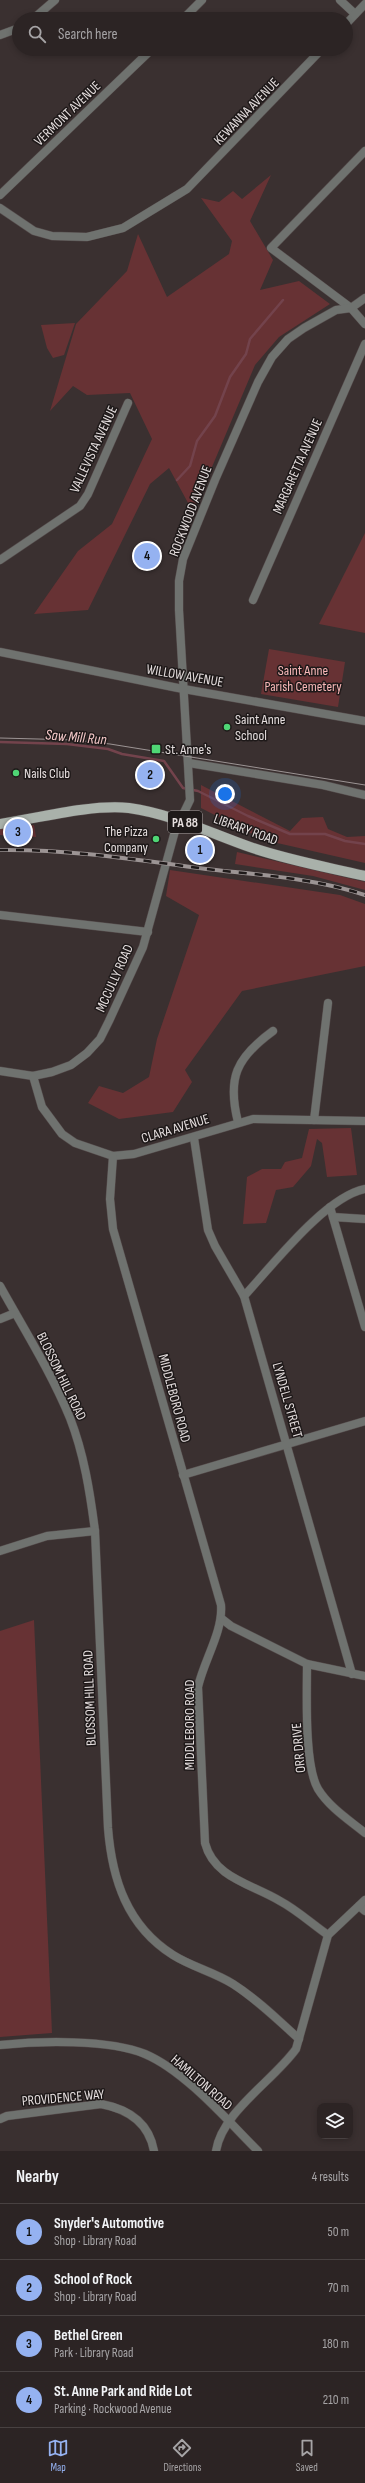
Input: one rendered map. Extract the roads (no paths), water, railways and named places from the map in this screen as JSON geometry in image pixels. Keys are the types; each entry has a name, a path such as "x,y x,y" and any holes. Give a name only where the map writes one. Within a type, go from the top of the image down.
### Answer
{"main road":[{"name":"LIBRARY ROAD","path":"0,824 102,809 128,808 180,820 263,851 365,876"}],"street":[{"path":"41,12 55,0"},
{"path":"190,12 202,0"},
{"path":"340,0 353,12"},
{"path":"355,14 365,4"},
{"path":"0,35 12,31"},
{"name":"VERMONT AVENUE","path":"0,195 145,56"},
{"name":"KEWANNA AVENUE","path":"0,208 34,231 69,238 88,237 123,228 187,190 315,56"},
{"path":"365,151 271,248 351,308 365,324"},
{"name":"ROCKWOOD AVENUE","path":"180,820 190,800 179,581 183,559 215,480 258,382 272,357 288,339 304,328 336,310 351,308 365,298"},
{"name":"MARGARETTA AVENUE","path":"253,600 365,344"},
{"name":"VALLEVISTA AVENUE","path":"0,560 80,506 88,494 128,403"},
{"name":"WILLOW AVENUE","path":"0,652 185,689 365,721"},
{"path":"189,763 323,785 365,795"},
{"name":"MCCULLY ROAD","path":"0,1071 33,1076 52,1072 71,1065 87,1053 100,1039 143,947 162,885 167,857 180,820"},
{"path":"0,915 148,932"},
{"path":"314,1120 328,1003"},
{"path":"238,1122 233,1101 235,1075 247,1052 273,1031"},
{"name":"CLARA AVENUE","path":"33,1076 42,1107 62,1134 75,1143 112,1156 134,1154 194,1138 238,1122 264,1118 365,1121"},
{"name":"LYNDELL STREET","path":"194,1138 208,1230 215,1246 244,1296 352,1674"},
{"name":"MIDDLEBORO ROAD","path":"112,1156 110,1199 113,1229 221,1604 222,1619 201,1672 198,1687 205,1843 207,1853 222,1871 280,1901 328,1935"},
{"path":"244,1296 330,1207 343,1196 365,1189"},
{"path":"330,1207 365,1327"},
{"path":"333,1217 365,1219"},
{"name":"BLOSSOM HILL ROAD","path":"0,1286 70,1419 89,1486 95,1531 108,1828 115,1880 124,1900 139,1924 156,1942 172,1954 214,1973 246,1993 299,2039"},
{"path":"0,1320 15,1313"},
{"path":"183,1475 365,1420"},
{"path":"0,1551 47,1536 95,1531"},
{"path":"222,1619 231,1626 307,1664 365,1676"},
{"name":"ORR DRIVE","path":"307,1664 308,1720 314,1781 329,1803 365,1833"},
{"path":"216,2151 220,2134 228,2121 286,2062 296,2049 328,1935 362,1909 365,1900"},
{"name":"HAMILTON ROAD","path":"0,2045 91,2044 131,2049 152,2058 180,2076 258,2151"},
{"name":"PROVIDENCE WAY","path":"0,2119 7,2116 101,2104 114,2106 129,2112 140,2121 147,2130 154,2151"}],"waterway":[{"path":"177,480 190,466 197,441 215,416 230,377 246,354 250,339 283,300"},
{"name":"Saw Mill Run","path":"0,742 67,744 108,749 122,754 164,761 183,788 198,791 248,816 290,834 325,834 345,841 365,844"}],"tram line":[{"path":"0,738 76,740 110,744 365,785"}],"railway":[{"path":"0,850 78,853 266,875 346,889 365,895"}],"place":[{"name":"St. Anne Park and Ride Lot","path":"147,556"},
{"name":"Saint Anne School","path":"227,727"},
{"name":"St. Anne's","path":"156,749"},
{"name":"Nails Club","path":"16,773"},
{"name":"School of Rock","path":"150,775"},
{"name":"Bethel Green","path":"18,832"},
{"name":"The Pizza Company","path":"156,839"},
{"name":"Snyder's Automotive","path":"200,850"}],"park label":[{"name":"Saint Anne Parish Cemetery","path":"303,678"}]}
